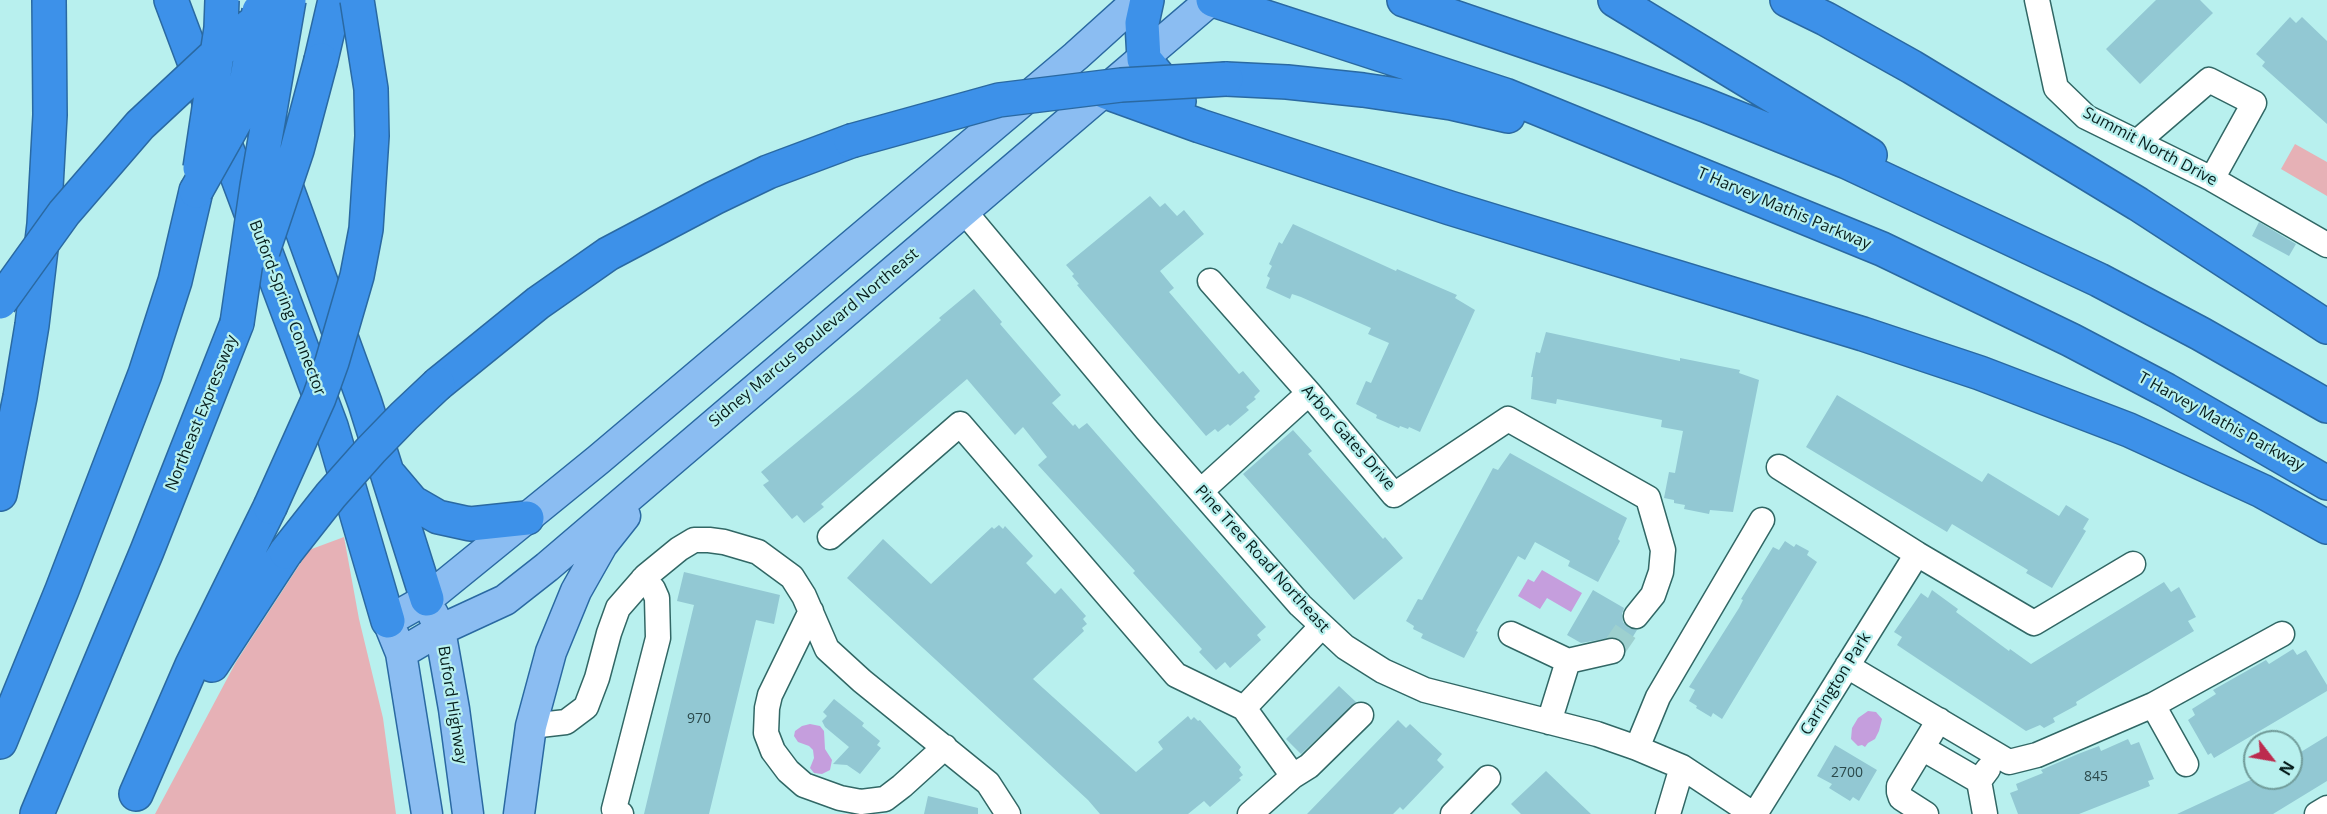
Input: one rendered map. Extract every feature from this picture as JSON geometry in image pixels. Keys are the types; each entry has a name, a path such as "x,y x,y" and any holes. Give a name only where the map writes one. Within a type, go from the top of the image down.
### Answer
{"highway":[{"path":"0,494 32,325 44,224 50,116 49,0"},
{"name":"Buford-Spring Connector","path":"171,0 331,426 388,621"},
{"path":"0,742 63,590 145,374 175,281 196,191 219,39 220,0"},
{"path":"220,0 324,289 427,599"},
{"path":"196,191 241,111 262,0"},
{"path":"0,303 64,213 140,124 225,45 283,0"},
{"path":"237,323 257,186 289,0"},
{"name":"Northeast Expressway","path":"37,814 147,551 237,323 297,150 335,0"},
{"path":"130,804 192,665 270,507 314,408 332,362 354,285 366,229 372,136 371,89 357,0"},
{"path":"1146,0 1142,22 1144,59 1200,126"},
{"name":"T Harvey Mathis Parkway","path":"1212,0 1505,95 1882,249 2060,334 2176,395 2327,483"},
{"path":"1404,0 1500,31 1705,105 1847,162 2109,285 2327,406"},
{"path":"1615,0 1987,226"},
{"path":"1787,0 1837,24 1912,67 2138,204 2327,327"},
{"path":"130,804 215,661 286,552 331,495 371,450 438,384 538,303 608,254 768,172 851,141 999,100 1121,85 1226,79 1287,82 1363,90 1451,103 1644,151"},
{"path":"1106,92 1200,126 1450,208 1980,373 2130,430 2262,491 2327,527"},
{"path":"386,471 412,502 438,517 470,524 527,518"}],"main road":[{"path":"427,814 401,653 388,621 427,599 598,460 1067,63 1138,0"},
{"name":"Sidney Marcus Boulevard Northeast","path":"401,653 440,630 505,600 547,567 1212,0"},
{"path":"519,814 531,726 551,652 576,591 602,545 660,470"},
{"name":"Buford Highway","path":"427,599 440,630 454,709 468,814"}],"street":[{"name":"Summit North Drive","path":"2037,0 2056,88 2086,117 2212,179 2327,245"},
{"path":"2137,142 2209,80 2254,103 2212,179"},
{"name":"Pine Tree Road Northeast","path":"964,211 1201,491 1322,627 1345,647 1383,671 1425,690 1597,734 1637,748 1682,767 1754,814"},
{"name":"Arbor Gates Drive","path":"1210,281 1309,393 1394,495 1508,419 1648,498 1663,550 1661,572 1653,595 1636,616"},
{"path":"1201,491 1309,393"},
{"path":"830,537 960,424 1176,675 1244,708 1293,776"},
{"path":"1779,467 1917,554 2034,623 2133,564"},
{"path":"1637,748 1658,697 1762,520"},
{"path":"531,726 566,722 586,707 618,608 643,579 679,549 694,540 723,542 758,552 792,577 804,596 827,649 862,681 988,783 1008,814"},
{"name":"Carrington Park","path":"1754,814 1917,554"},
{"path":"621,814 614,809 658,638 657,598 653,589 643,579"},
{"path":"811,611 770,695 767,708 766,733 773,751 788,771 804,785 840,798 861,802 885,799 945,747"},
{"path":"1244,708 1322,627"},
{"path":"1511,634 1568,661 1612,651"},
{"path":"1847,666 2009,762 2037,755 2153,705 2282,634"},
{"path":"1550,722 1568,661"},
{"path":"2153,705 2186,764"},
{"path":"1250,814 1293,776 1309,766 1361,715"},
{"path":"1926,814 1901,798 1899,786 1939,720"},
{"path":"1922,748 1979,781"},
{"path":"1985,814 1979,781 1998,755"},
{"path":"1668,814 1682,767"},
{"path":"1453,814 1488,778"},
{"path":"2317,814 2327,808"}],"shaded area":[{"path":"2295,144 2327,162 2327,196 2281,169"},
{"path":"344,537 359,619 383,718 396,814 155,814 236,662 309,550"},
{"path":"1542,570 1582,593 1571,612 1547,598 1540,609 1518,596 1528,579 1534,582"},
{"path":"1868,711 1876,712 1882,719 1879,731 1875,739 1865,747 1858,746 1851,739 1852,728 1858,718"},
{"path":"810,724 820,726 824,731 825,749 832,760 830,770 822,774 814,773 810,768 814,758 813,750 798,742 794,736 795,731"}],"building":[{"path":"2156,0 2200,0 2213,13 2140,84 2106,49"},
{"path":"2290,17 2296,23 2302,17 2327,41 2327,124 2262,66 2265,62 2256,54"},
{"path":"1150,196 1160,207 1165,203 1177,216 1184,210 1204,234 1160,271 1174,288 1169,292 1239,374 1243,371 1260,391 1254,397 1256,399 1246,407 1249,410 1230,426 1228,424 1218,432 1215,429 1206,436 1077,285 1079,284 1072,276 1074,274 1066,265"},
{"path":"2259,222 2296,244 2289,256 2252,236"},
{"path":"1293,224 1396,271 1397,269 1457,295 1455,298 1475,310 1420,432 1409,427 1408,429 1400,426 1399,428 1376,418 1377,415 1356,404 1366,381 1371,383 1389,343 1368,334 1371,328 1301,297 1292,294 1290,299 1266,288 1270,278 1267,276 1272,266 1269,264 1279,242 1282,244"},
{"path":"974,289 1002,322 1000,324 1061,395 1052,403 1073,426 1075,424 1079,429 1087,423 1266,627 1257,635 1261,640 1230,668 1225,662 1216,670 1199,652 1202,649 1133,573 1135,571 1038,465 1047,457 1023,427 1015,435 967,379 821,504 824,507 804,523 797,515 792,519 763,485 769,481 761,472 860,390"},
{"path":"1546,332 1680,361 1680,358 1740,370 1739,373 1759,380 1733,512 1710,510 1709,514 1684,509 1685,505 1664,498 1669,472 1675,473 1683,431 1661,427 1662,420 1557,399 1556,404 1531,399 1533,377 1531,377 1536,352 1540,353"},
{"path":"1837,395 1982,482 1988,473 2059,516 2066,505 2089,519 2083,529 2086,531 2052,588 2026,573 2028,570 1952,524 1947,532 1806,447"},
{"path":"1293,430 1312,451 1308,454 1383,539 1385,537 1403,558 1354,600 1243,474"},
{"path":"1510,453 1627,518 1618,539 1620,541 1598,582 1568,566 1570,561 1535,542 1525,560 1518,556 1476,631 1478,632 1464,658 1421,638 1423,634 1413,629 1414,626 1406,621 1418,599 1422,600 1493,468 1498,470"},
{"path":"999,525 1003,529 1005,526 1033,556 1026,563 1055,594 1061,588 1086,616 1083,619 1087,624 1082,628 1084,631 1033,679 1136,772 1163,749 1158,742 1188,716 1191,720 1194,717 1200,720 1241,767 1239,770 1243,775 1239,778 1241,780 1210,807 1204,801 1188,814 1100,814 1088,800 847,578 883,539 931,584 992,527 994,529"},
{"path":"1785,541 1794,547 1796,544 1809,551 1807,555 1817,562 1722,719 1713,713 1711,717 1689,701 1695,690 1689,687 1739,608 1743,600 1741,599 1773,547 1779,550"},
{"path":"684,572 780,595 774,624 756,620 709,814 644,814 694,605 677,601"},
{"path":"2164,582 2171,592 2179,587 2196,617 2188,621 2194,631 2076,702 2077,705 2053,718 2055,722 2044,728 2040,725 2026,731 1897,645 1902,637 1894,632 1921,593 1928,598 1932,590 1958,609 1956,612 2009,651 2010,649 2031,664"},
{"path":"1593,590 1624,608 1623,622 1628,627 1637,630 1626,648 1616,637 1581,643 1567,635"},
{"path":"2293,649 2297,655 2306,650 2327,685 2327,691 2261,730 2243,730 2243,741 2214,758 2211,753 2208,755 2188,720 2195,715 2192,709 2216,694 2213,690 2266,660 2269,664"},
{"path":"1339,686 1356,702 1301,754 1286,739"},
{"path":"834,699 864,723 862,726 880,741 877,745 881,748 860,774 847,765 833,764 849,747 825,727 822,721 827,716 823,712"},
{"path":"1398,720 1406,728 1410,724 1442,754 1437,760 1444,767 1403,810 1400,807 1393,814 1307,814"},
{"path":"2327,736 2327,781 2273,814 2177,814 2243,784 2243,790 2303,790 2303,751"},
{"path":"2128,739 2131,745 2139,742 2154,779 2148,781 2150,786 2079,814 2018,814 2010,793 2018,790 2016,784 2043,773 2041,770 2078,754 2099,746 2101,751"},
{"path":"1835,745 1877,770 1859,801 1853,797 1850,801 1829,788 1832,784 1817,776"},
{"path":"1546,771 1591,814 1521,814 1511,804"},
{"path":"928,796 978,808 978,814 924,814"}],"tunnel":[{"path":"1612,651 1636,616"}]}
